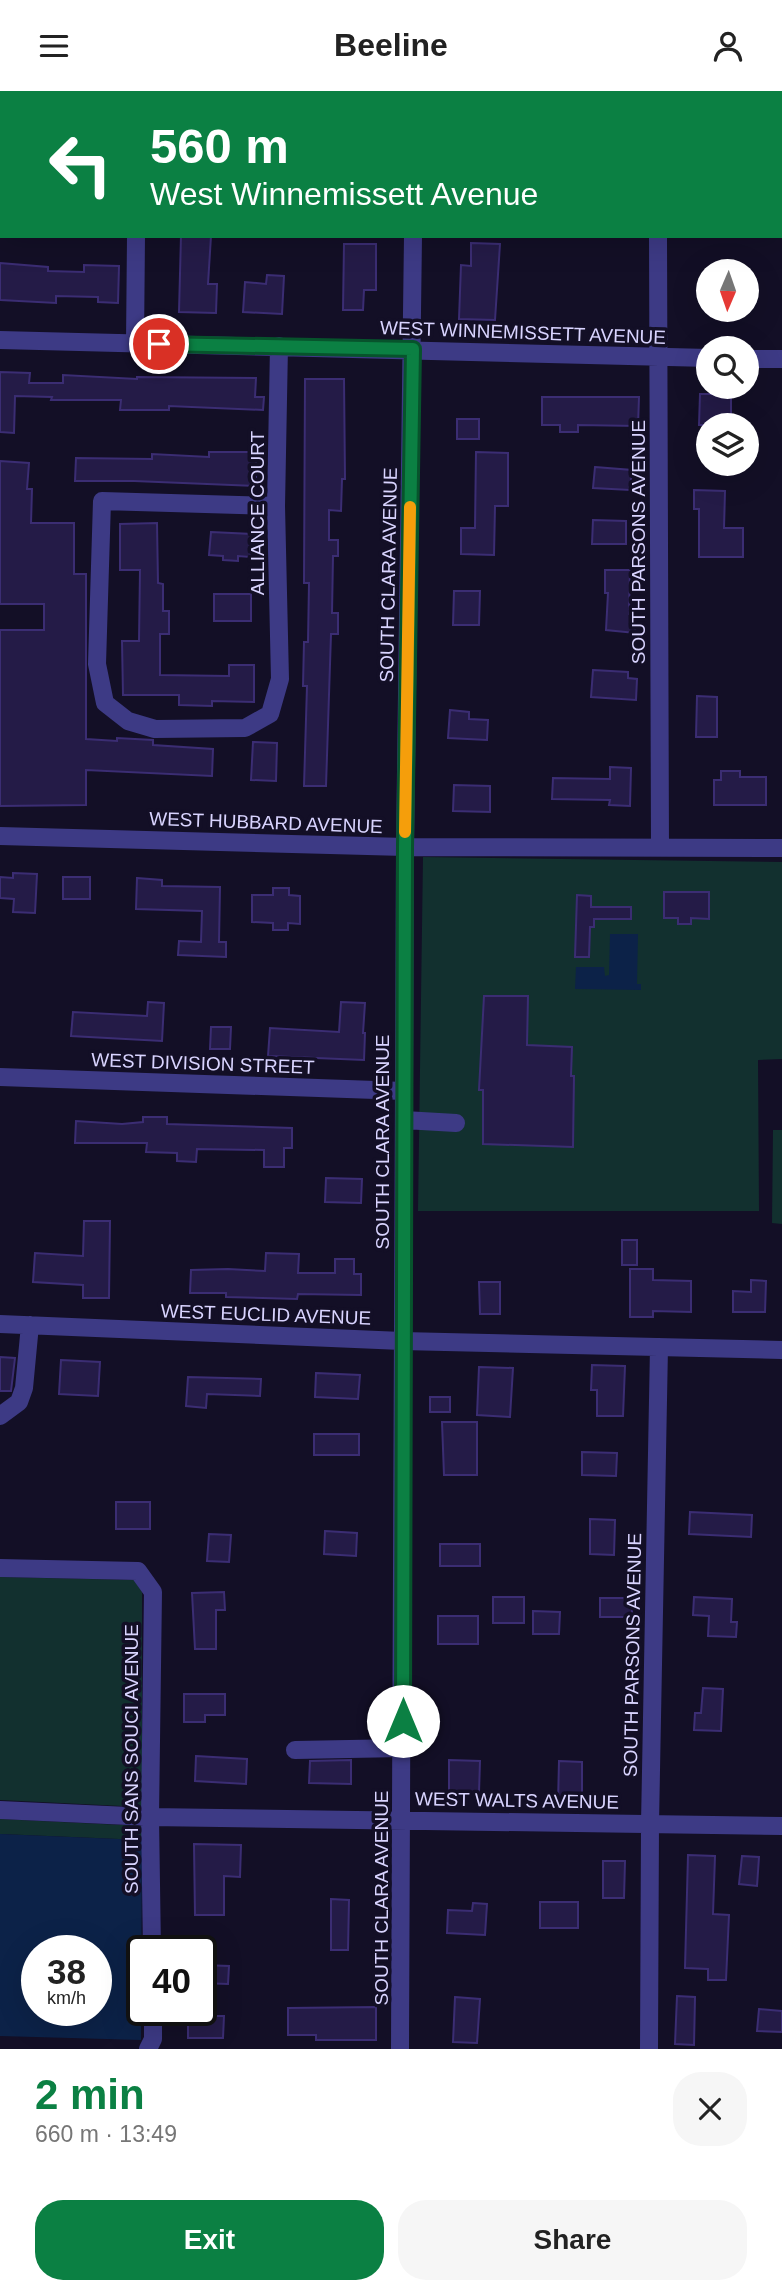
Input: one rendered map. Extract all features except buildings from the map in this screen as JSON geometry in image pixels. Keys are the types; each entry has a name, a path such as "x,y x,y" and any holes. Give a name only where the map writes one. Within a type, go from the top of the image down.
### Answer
{"street":[{"path":"135,343 136,238"},
{"name":"SOUTH CLARA AVENUE","path":"400,2049 405,847 413,238"},
{"name":"SOUTH PARSONS AVENUE","path":"658,238 660,847"},
{"name":"WEST WINNEMISSETT AVENUE","path":"0,340 696,358"},
{"name":"ALLIANCE COURT","path":"276,506 102,501 97,664 105,703 128,721 155,729 245,728 270,714 280,679 276,506 279,346"},
{"path":"759,359 782,359"},
{"name":"WEST HUBBARD AVENUE","path":"0,836 405,847 782,848"},
{"name":"WEST DIVISION STREET","path":"0,1077 404,1091"},
{"path":"404,1120 456,1123"},
{"name":"WEST EUCLID AVENUE","path":"0,1324 402,1341 782,1350"},
{"path":"0,1416 19,1402 24,1388 30,1325"},
{"name":"SOUTH PARSONS AVENUE","path":"649,2049 650,1823 659,1347"},
{"name":"SOUTH SANS SOUCI AVENUE","path":"0,1568 138,1571 153,1591 150,1817 152,1935"},
{"path":"295,1750 403,1748"},
{"name":"WEST WALTS AVENUE","path":"0,1810 150,1817 782,1826"},
{"path":"148,2049 153,2039 153,2026"}],"green space":[{"path":"423,857 782,862 782,1059 758,1060 759,1211 418,1211"},
{"path":"773,1130 782,1130 782,1224 772,1223"},
{"path":"0,1577 134,1580 142,1592 142,1807 0,1800"},
{"path":"0,1819 142,1826 142,1840 0,1834"}],"water":[{"path":"610,934 638,934 637,984 641,984 641,990 575,989 576,967 604,967 605,976 609,975"},
{"path":"0,1834 142,1840 142,1935 126,1935 126,2026 141,2026 141,2040 0,2036"}],"slow traffic":[{"path":"405,832 410,507"}],"route":[{"path":"159,344 413,349 405,847 403,1721"}]}
